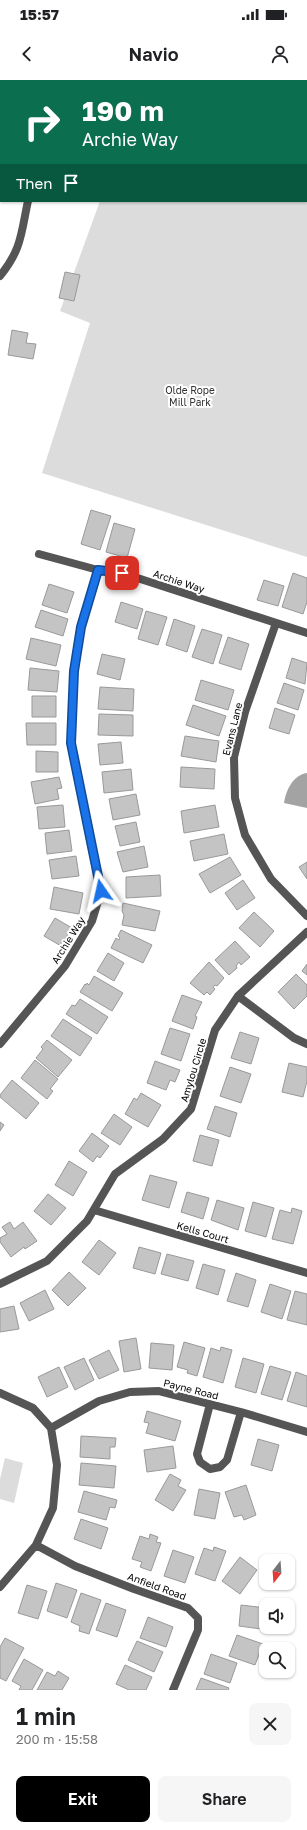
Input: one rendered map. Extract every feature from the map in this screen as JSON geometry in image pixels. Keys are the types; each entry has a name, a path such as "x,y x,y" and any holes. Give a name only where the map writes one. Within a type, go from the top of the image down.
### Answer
{"street":[{"path":"0,276 10,264 20,242 28,202"},
{"path":"39,554 98,570"},
{"name":"Archie Way","path":"0,1044 65,966 92,921 101,891 71,743 74,671 81,627 98,570 122,573 307,633"},
{"name":"Evans Lane","path":"276,623 245,712 234,757 235,798 245,835 271,879 307,916"},
{"name":"Amylou Circle","path":"0,1284 47,1261 87,1221 115,1174 163,1139 191,1109 215,1030 238,996 307,932"},
{"path":"238,996 294,1038 307,1044"},
{"name":"Kells Court","path":"94,1210 307,1273"},
{"name":"Payne Road","path":"51,1428 99,1401 130,1392 159,1391 241,1412 307,1432"},
{"path":"0,1393 32,1408 51,1428 57,1465 53,1508 36,1545 0,1588"},
{"path":"210,1404 197,1454 200,1462 210,1469 220,1468 227,1460 241,1412"},
{"name":"Anfield Road","path":"36,1545 75,1566 188,1608 198,1618 198,1630 173,1690"}],"green space":[{"name":"Olde Rope Mill Park","path":"100,202 307,202 307,557 42,473 90,323 60,311"},
{"path":"5,1458 23,1463 14,1503 0,1499 0,1479"}],"shaded area":[{"path":"307,773 307,808 284,803 288,788 294,780 302,774"}],"building":[{"path":"65,272 80,275 74,301 59,298"},
{"path":"12,330 28,333 26,343 36,344 33,359 8,355"},
{"path":"91,510 111,516 100,550 81,544"},
{"path":"114,523 135,529 127,558 106,552"},
{"path":"293,573 307,578 307,602 303,614 282,607"},
{"path":"264,580 284,586 278,606 257,600"},
{"path":"49,584 74,592 67,613 42,605"},
{"path":"121,602 143,609 137,629 115,622"},
{"path":"41,610 68,619 63,636 35,627"},
{"path":"146,611 167,617 158,645 138,639"},
{"path":"174,619 195,626 187,652 166,645"},
{"path":"202,629 222,635 213,664 192,657"},
{"path":"228,637 249,644 241,670 219,663"},
{"path":"31,638 61,645 56,666 26,659"},
{"path":"102,654 125,659 120,680 97,674"},
{"path":"292,658 307,663 305,684 286,678"},
{"path":"30,668 59,671 57,692 28,690"},
{"path":"201,680 234,690 228,710 195,700"},
{"path":"284,683 304,690 298,710 277,703"},
{"path":"100,687 134,689 133,711 98,709"},
{"path":"32,696 56,696 56,717 32,717"},
{"path":"193,705 226,716 219,736 186,725"},
{"path":"275,708 295,715 289,734 269,728"},
{"path":"99,714 133,715 133,736 98,735"},
{"path":"26,723 56,723 56,745 27,745"},
{"path":"185,736 219,741 216,762 181,756"},
{"path":"121,742 123,763 100,765 98,744"},
{"path":"36,751 58,752 58,772 36,772"},
{"path":"181,767 215,769 214,789 180,787"},
{"path":"131,769 133,790 104,793 102,772"},
{"path":"59,777 62,788 57,789 59,799 35,804 31,782"},
{"path":"136,794 140,815 113,820 109,799"},
{"path":"63,805 65,827 39,829 37,807"},
{"path":"215,805 219,827 184,833 181,811"},
{"path":"136,822 140,842 120,846 115,826"},
{"path":"69,830 72,851 47,854 45,833"},
{"path":"224,834 228,854 194,861 190,841"},
{"path":"144,846 148,867 123,872 117,852"},
{"path":"76,856 79,876 52,879 49,860"},
{"path":"230,857 241,875 210,893 199,874"},
{"path":"307,862 307,879 299,867"},
{"path":"160,875 161,896 126,898 126,877"},
{"path":"243,880 255,898 237,910 225,893"},
{"path":"54,887 83,893 79,914 50,909"},
{"path":"123,903 160,911 155,931 122,925 124,915 122,911"},
{"path":"254,912 274,931 260,947 239,928"},
{"path":"55,918 72,928 61,946 44,936"},
{"path":"121,930 152,945 143,963 111,948 116,938 119,940 120,938 118,936"},
{"path":"235,941 250,957 241,965 239,962 236,966 237,968 229,975 215,960"},
{"path":"108,953 124,963 114,981 97,971"},
{"path":"209,962 224,978 217,986 215,985 213,987 215,989 210,995 207,992 204,995 190,983"},
{"path":"307,964 307,975 302,971"},
{"path":"296,974 307,985 307,996 294,1009 278,992"},
{"path":"94,976 123,993 112,1011 80,992 85,984 86,985 87,983 89,985"},
{"path":"182,995 202,1002 195,1016 197,1017 193,1029 172,1021"},
{"path":"80,999 108,1017 97,1034 66,1014 72,1005 75,1006"},
{"path":"63,1019 92,1038 80,1056 51,1036"},
{"path":"170,1028 190,1034 181,1061 161,1054"},
{"path":"240,1032 259,1038 251,1064 231,1058"},
{"path":"47,1040 72,1060 58,1077 36,1058 43,1049 41,1047"},
{"path":"35,1060 58,1079 50,1089 53,1091 47,1099 21,1078"},
{"path":"155,1061 180,1070 175,1082 170,1080 166,1090 147,1083"},
{"path":"289,1063 307,1067 307,1081 303,1097 282,1092"},
{"path":"230,1067 251,1074 241,1103 220,1096"},
{"path":"12,1080 39,1103 26,1119 0,1097"},
{"path":"141,1093 161,1105 148,1127 125,1114 134,1098 137,1100"},
{"path":"215,1106 237,1113 230,1137 207,1129"},
{"path":"114,1114 132,1127 120,1145 101,1133"},
{"path":"0,1122 4,1125 0,1131"},
{"path":"92,1133 109,1146 100,1158 97,1156 93,1162 79,1151"},
{"path":"200,1135 219,1140 212,1166 193,1161"},
{"path":"69,1161 87,1172 73,1196 55,1185"},
{"path":"150,1175 177,1182 169,1208 142,1200"},
{"path":"187,1192 209,1198 203,1219 181,1212"},
{"path":"48,1194 66,1208 51,1225 34,1211"},
{"path":"217,1200 244,1208 238,1230 211,1220"},
{"path":"253,1202 274,1208 266,1237 245,1231"},
{"path":"292,1208 302,1211 293,1244 272,1239 280,1210 291,1213"},
{"path":"10,1222 14,1229 23,1222 37,1241 25,1249 24,1247 11,1257 0,1242 0,1238 7,1234 2,1227"},
{"path":"99,1240 116,1253 99,1275 82,1262"},
{"path":"139,1247 161,1253 155,1274 133,1268"},
{"path":"167,1254 194,1261 188,1281 161,1274"},
{"path":"203,1264 225,1270 218,1295 196,1288"},
{"path":"69,1272 86,1288 68,1306 52,1290"},
{"path":"236,1273 256,1280 248,1307 227,1301"},
{"path":"270,1284 291,1291 282,1319 261,1312"},
{"path":"45,1290 54,1309 29,1321 20,1303"},
{"path":"295,1291 307,1294 307,1325 287,1320"},
{"path":"14,1306 19,1329 0,1332 0,1309"},
{"path":"136,1338 141,1369 124,1372 119,1341"},
{"path":"184,1342 205,1348 197,1376 187,1373 188,1370 177,1367"},
{"path":"151,1343 174,1345 172,1370 149,1368"},
{"path":"221,1347 232,1350 223,1383 203,1377 211,1348 220,1351"},
{"path":"109,1350 119,1370 99,1379 89,1360"},
{"path":"84,1358 94,1380 75,1390 64,1367"},
{"path":"243,1358 264,1364 256,1393 235,1387"},
{"path":"270,1366 291,1372 282,1400 261,1394"},
{"path":"59,1367 68,1387 47,1397 38,1377"},
{"path":"296,1372 307,1376 307,1407 287,1401"},
{"path":"147,1411 181,1421 175,1441 146,1433 149,1423 144,1422"},
{"path":"81,1436 116,1438 115,1447 110,1447 110,1459 80,1457"},
{"path":"258,1439 279,1445 272,1471 251,1465"},
{"path":"173,1446 176,1468 147,1472 144,1450"},
{"path":"81,1463 116,1466 114,1488 79,1485"},
{"path":"170,1474 181,1480 178,1486 186,1490 173,1511 155,1500"},
{"path":"246,1485 256,1515 244,1520 242,1515 234,1517 225,1492"},
{"path":"199,1489 220,1493 215,1519 194,1515"},
{"path":"84,1491 117,1500 115,1508 110,1507 106,1520 78,1512"},
{"path":"81,1519 108,1528 101,1549 74,1539"},
{"path":"150,1534 158,1537 156,1542 161,1543 151,1571 140,1567 142,1562 132,1559 140,1536 149,1539"},
{"path":"214,1547 226,1551 215,1581 195,1574 204,1548 213,1551"},
{"path":"173,1550 194,1557 185,1583 164,1576"},
{"path":"240,1557 257,1570 240,1594 222,1581"},
{"path":"56,1583 77,1590 67,1618 47,1611"},
{"path":"27,1585 47,1591 38,1619 18,1613"},
{"path":"81,1593 101,1600 89,1634 79,1631 80,1626 71,1622"},
{"path":"106,1603 126,1610 117,1637 96,1630"},
{"path":"241,1605 259,1607 259,1629 239,1626"},
{"path":"148,1617 173,1627 166,1647 140,1638"},
{"path":"237,1635 259,1643 259,1654 255,1665 229,1656"},
{"path":"5,1638 24,1648 6,1681 0,1678 0,1647"},
{"path":"137,1641 163,1652 154,1672 128,1660"},
{"path":"211,1654 237,1663 230,1683 204,1674"},
{"path":"24,1659 43,1670 32,1690 19,1690 21,1686 12,1681"},
{"path":"125,1665 152,1677 146,1690 129,1690 116,1684"},
{"path":"58,1671 69,1678 62,1690 37,1690 47,1672 55,1676"},
{"path":"201,1678 229,1688 228,1690 196,1690"}],"route":[{"path":"101,891 71,743 74,671 81,627 98,570 122,573"}]}
